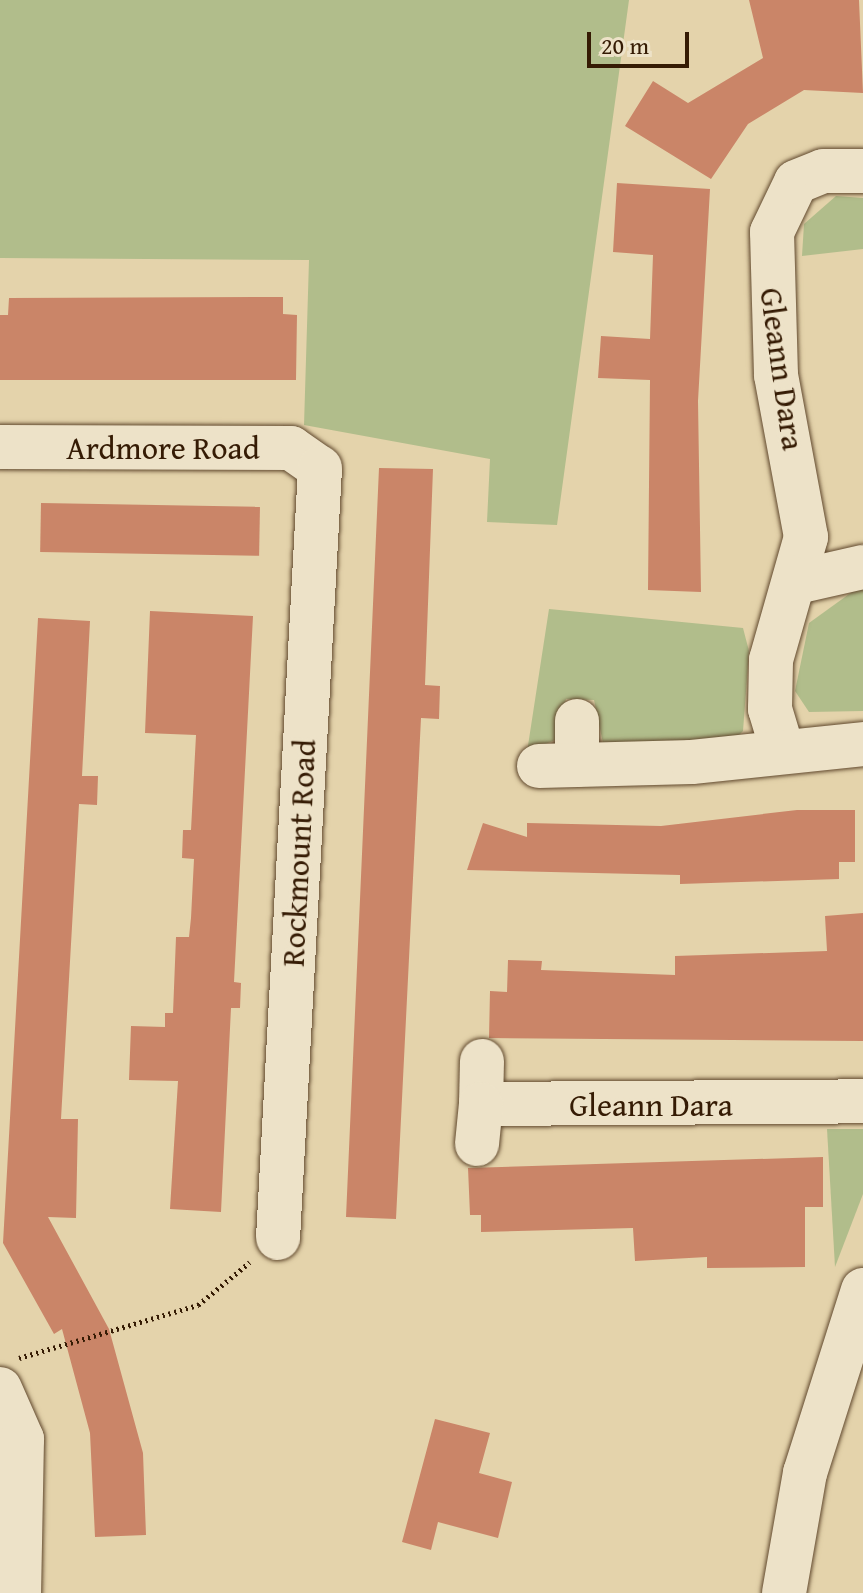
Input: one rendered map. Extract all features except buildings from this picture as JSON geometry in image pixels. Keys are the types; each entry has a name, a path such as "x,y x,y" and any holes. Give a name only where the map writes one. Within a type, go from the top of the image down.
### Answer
{"street":[{"name":"Gleann Dara","path":"782,749 770,709 771,660 797,582 806,537 776,375 772,232 796,182 823,171 863,171"},
{"name":"Ardmore Road","path":"0,447 291,448 320,468"},
{"name":"Rockmount Road","path":"278,1238 320,468"},
{"path":"797,582 863,567"},
{"path":"577,721 558,765 692,762 782,749 863,744"},
{"name":"Gleann Dara","path":"482,1061 479,1124 863,1101"},
{"path":"784,1593 805,1473 863,1290"},
{"path":"6,1375 22,1439 19,1593"}],"path":[{"path":"6,1375 198,1305 278,1238"}],"green space":[{"path":"0,0 629,0 557,525 487,522 490,459 304,425 309,260 0,258"},
{"path":"836,196 863,198 863,249 802,256 804,224"},
{"path":"863,584 863,711 809,712 795,691 809,623"},
{"path":"549,609 743,628 749,651 743,731 730,744 603,743 594,700 566,699 555,740 527,752"},
{"path":"827,1129 863,1129 863,1194 835,1267"}]}
